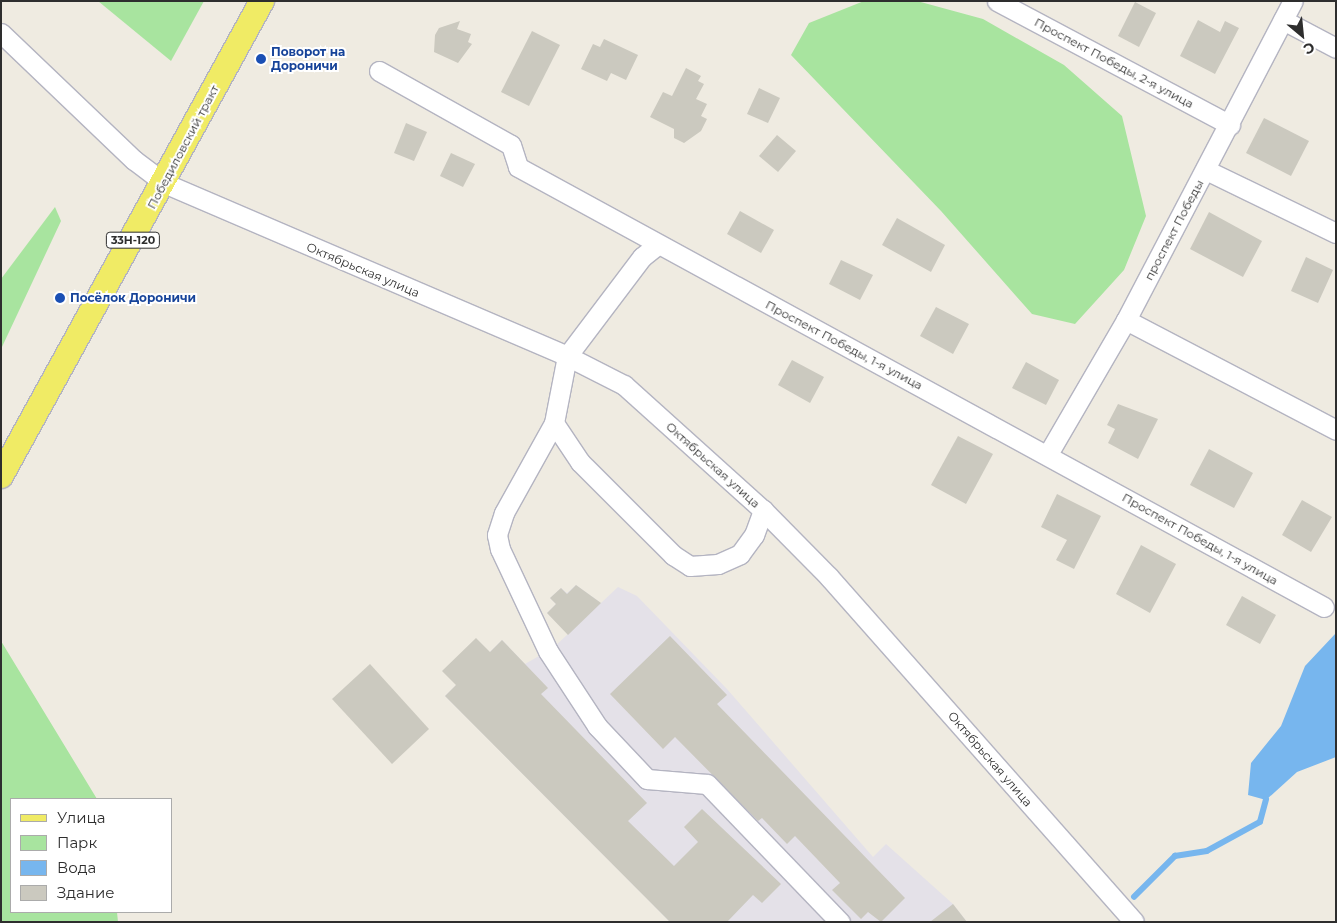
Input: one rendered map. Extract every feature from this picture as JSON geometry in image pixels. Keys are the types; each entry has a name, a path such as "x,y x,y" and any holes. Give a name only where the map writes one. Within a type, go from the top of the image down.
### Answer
{"main road":[{"name":"Победиловский тракт","path":"1,476 164,183 262,1"}],"street":[{"name":"Проспект Победы, 2-я улица","path":"997,1 1230,125"},
{"name":"проспект Победы","path":"1048,454 1126,320 1230,125 1293,1"},
{"path":"1284,20 1336,48"},
{"name":"Октябрьская улица","path":"1,33 134,160 164,183 567,356 624,385 763,510 829,577 1134,922"},
{"name":"Проспект Победы, 1-я улица","path":"379,71 511,145 518,167 657,245 1048,454 1324,607"},
{"path":"1206,170 1336,233"},
{"path":"657,245 642,257 567,356 554,422 497,535 564,680 597,726 647,779 707,784 840,922"},
{"path":"1126,320 1336,430"},
{"path":"554,422 580,462 673,555 690,566 718,564 740,554 754,535 763,510"}],"shaded area":[{"path":"576,585 601,603 618,587 637,596 727,689 873,857 886,844 953,904 967,922 670,922 445,696 502,640 525,664 553,648 568,634 547,613 556,604 550,598 561,588 567,593"}],"green space":[{"path":"98,1 204,1 171,61"},
{"path":"864,1 917,1 983,19 1064,65 1122,116 1146,216 1124,270 1075,324 1032,314 941,211 791,55 809,23"},
{"path":"55,207 61,221 1,349 1,279"},
{"path":"1,641 96,798 10,798 10,913 117,913 118,922 1,922"}],"water":[{"path":"1336,633 1336,757 1297,772 1266,800 1248,795 1251,763 1281,726 1305,666"}],"building":[{"path":"1135,2 1156,13 1139,47 1118,36"},
{"path":"1198,20 1220,32 1225,21 1239,28 1215,74 1180,56"},
{"path":"460,21 457,29 471,34 468,42 472,44 458,63 434,52 435,35 439,28"},
{"path":"532,31 560,45 529,106 501,92"},
{"path":"604,39 638,55 626,80 611,73 607,81 581,69 593,44 600,47"},
{"path":"686,68 701,76 698,81 704,84 696,99 707,104 701,116 707,119 701,131 684,143 674,138 674,129 650,117 663,92 672,96"},
{"path":"759,88 780,98 768,123 747,114"},
{"path":"1264,118 1309,141 1291,176 1246,153"},
{"path":"406,123 427,132 414,161 394,153"},
{"path":"777,135 796,151 778,172 759,156"},
{"path":"451,153 475,164 463,187 440,176"},
{"path":"740,211 774,230 761,253 727,234"},
{"path":"1209,212 1262,241 1243,277 1190,249"},
{"path":"897,218 945,245 931,272 882,245"},
{"path":"1306,257 1333,270 1318,303 1291,291"},
{"path":"841,260 873,275 860,300 829,284"},
{"path":"936,307 969,324 953,354 920,336"},
{"path":"792,360 824,377 810,403 778,385"},
{"path":"1026,362 1059,380 1046,405 1012,388"},
{"path":"1118,404 1158,419 1138,459 1108,443 1115,429 1107,425"},
{"path":"958,436 993,454 966,504 931,485"},
{"path":"1209,449 1253,473 1234,508 1190,485"},
{"path":"1057,494 1101,516 1074,569 1056,560 1067,540 1041,527"},
{"path":"1302,500 1332,517 1311,552 1282,535"},
{"path":"1141,545 1176,564 1150,613 1116,594"},
{"path":"576,585 601,603 568,635 547,613 556,604 550,598 561,588 567,594"},
{"path":"1242,596 1276,615 1260,644 1226,625"},
{"path":"670,636 727,695 717,704 905,898 881,922 868,912 861,919 832,890 840,883 795,836 787,844 762,818 758,821 675,737 663,749 610,694"},
{"path":"476,638 490,652 502,640 548,688 541,694 647,803 628,821 674,866 698,842 684,827 702,809 781,884 762,903 753,895 727,922 670,922 445,696 456,685 442,671"},
{"path":"370,664 429,729 392,764 332,699"},
{"path":"953,904 967,922 930,922"}],"waterway":[{"path":"1134,897 1175,856 1207,851 1260,822 1266,800"}],"place":[{"name":"Поворот на Дороничи","path":"261,59"},
{"name":"Посёлок Дороничи","path":"60,298"}]}
